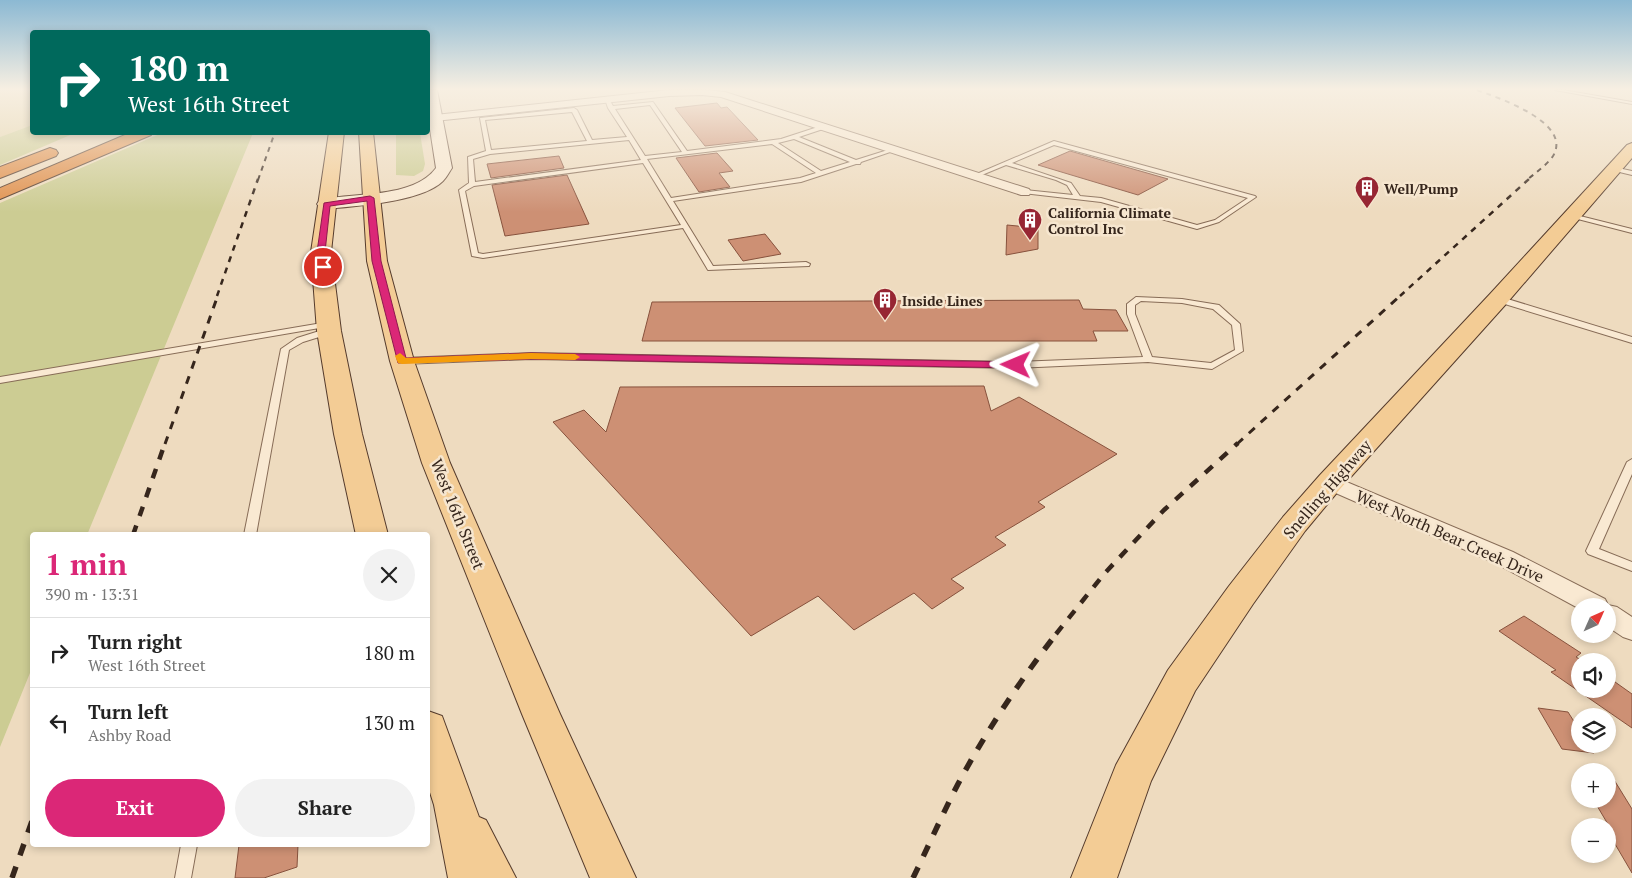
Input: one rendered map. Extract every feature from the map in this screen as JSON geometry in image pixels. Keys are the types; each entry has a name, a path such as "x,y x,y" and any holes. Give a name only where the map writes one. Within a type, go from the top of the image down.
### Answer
{"highway":[{"path":"0,194 139,135"},
{"path":"0,173 64,147"}],"main road":[{"path":"326,204 418,189 432,183 441,176 444,168 438,131"},
{"path":"337,135 321,252 328,328 348,434 371,532"},
{"name":"West 16th Street","path":"366,135 376,261 402,361 436,463 541,714 613,878"},
{"name":"Snelling Highway","path":"1094,878 1131,778 1180,681 1294,524 1572,216 1622,171 1632,148"},
{"path":"430,734 454,805 471,878"},
{"path":"454,805 494,878"}],"street":[{"path":"836,131 1025,192"},
{"name":"West North Bear Creek Drive","path":"1330,482 1505,558 1581,598"},
{"path":"1616,619 1632,630"}],"lane":[{"path":"485,131 489,152"},
{"path":"584,131 590,142"},
{"path":"626,131 711,268 806,264"},
{"path":"670,131 685,152"},
{"path":"686,226 483,256 476,254 462,190 472,184 644,160 685,152 773,142 812,131"},
{"path":"794,137 858,163"},
{"path":"472,184 470,158 489,152 631,138"},
{"path":"773,142 821,174"},
{"path":"975,176 1054,143 1253,197 1217,221 1197,227 1108,202 1025,192"},
{"path":"669,200 766,187 821,174 893,150"},
{"path":"1006,163 1058,178 1068,184 1078,198"},
{"path":"1572,216 1632,231"},
{"path":"402,361 531,356 1016,365 1148,359 1212,366 1239,351 1236,324 1216,307 1182,300 1139,299 1131,304 1131,314 1148,359"},
{"path":"1498,300 1632,340"},
{"path":"0,380 328,328"},
{"path":"251,532 286,349 300,340 328,328"},
{"path":"1632,462 1592,551 1632,567"},
{"path":"184,878 190,847"}],"shaded area":[{"path":"0,131 16,131 0,137"}],"green space":[{"path":"16,131 30,131 30,135 70,135 0,165 0,137"},
{"path":"157,135 252,135 88,532 30,532 30,673 0,747 0,203"},
{"path":"396,135 420,135 425,164 423,171 414,176 396,175"}],"building":[{"path":"693,131 750,131 758,140 705,146"},
{"path":"1070,151 1168,179 1138,195 1038,165"},
{"path":"717,153 733,171 719,173 730,187 699,192 676,158"},
{"path":"559,156 564,168 491,178 487,164"},
{"path":"567,175 589,224 505,236 492,185"},
{"name":"California Climate Control Inc","path":"1007,225 1038,228 1038,249 1006,255"},
{"path":"765,234 781,254 743,261 728,240"},
{"name":"Inside Lines","path":"1079,300 1083,309 1116,310 1128,331 1093,331 1097,341 642,341 652,302"},
{"path":"984,386 991,411 1019,397 1117,454 1038,502 1045,507 995,537 1006,545 951,579 964,588 932,609 914,593 854,630 818,596 751,636 553,422 584,410 606,432 620,387"},
{"path":"1524,616 1581,653 1571,653 1571,686 1551,672 1556,670 1499,631"},
{"path":"1616,683 1632,694 1632,728 1616,717 1616,708 1603,708 1589,698 1616,698"},
{"path":"1538,708 1568,712 1571,717 1571,750 1562,749"},
{"path":"1616,783 1632,809 1632,873 1616,846 1616,818 1604,818 1598,808 1616,808"},
{"path":"239,847 298,847 297,867 264,878 235,878"}],"railway":[{"path":"1527,180 1553,156 1556,144 1551,131"},
{"path":"258,180 274,135"},
{"path":"217,296 258,179"},
{"path":"1400,296 1529,179"},
{"path":"165,444 218,295"},
{"path":"1237,444 1401,295"},
{"path":"134,532 165,443"},
{"path":"1056,634 1104,574 1164,510 1238,443"},
{"path":"913,878 952,796 980,745 1030,669 1057,633"},
{"path":"12,878 30,827"}],"slow traffic":[{"path":"400,356 402,361 531,356 575,357"}],"place":[{"name":"Well/Pump","path":"1367,209"},
{"name":"California Climate Control Inc","path":"1030,241"},
{"name":"Inside Lines","path":"885,321"}],"route":[{"path":"323,267 321,252 326,204 370,198 376,261 402,361 531,356 1016,365"}]}
